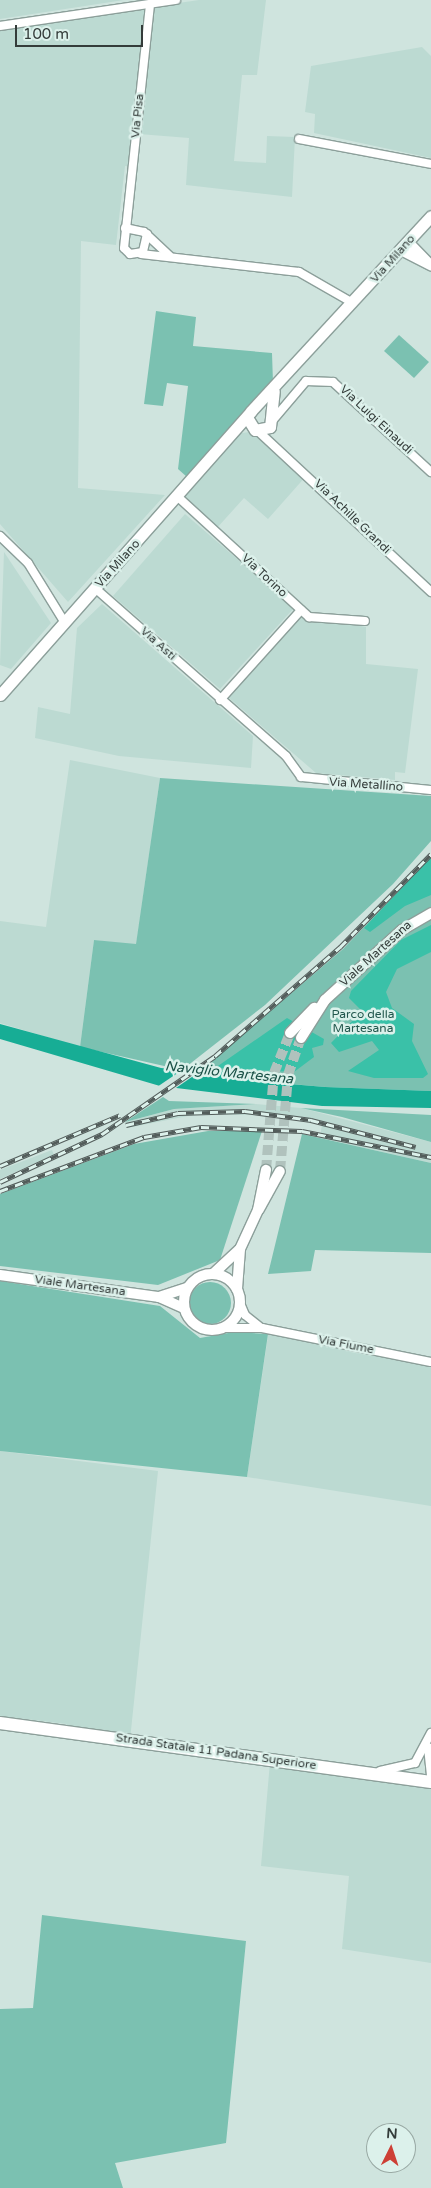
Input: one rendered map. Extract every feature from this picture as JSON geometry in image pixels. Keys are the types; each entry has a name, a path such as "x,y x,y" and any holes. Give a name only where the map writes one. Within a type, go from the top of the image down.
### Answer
{"main road":[{"name":"Via Milano","path":"253,426 259,407 431,216"},
{"path":"271,420 274,391"},
{"path":"259,407 271,420"},
{"name":"Via Milano","path":"0,695 236,433 271,420"},
{"name":"Strada Statale 11 Padana Superiore","path":"0,1723 431,1782"}],"street":[{"path":"0,26 176,0"},
{"name":"Via Pisa","path":"141,254 130,254 124,248 150,4"},
{"path":"299,139 431,164"},
{"path":"125,228 147,234 170,256"},
{"path":"141,254 148,245 147,234"},
{"path":"405,246 430,265"},
{"path":"141,254 299,272 353,303"},
{"name":"Via Luigi Einaudi","path":"271,420 306,381 333,382 431,472"},
{"path":"271,420 273,442"},
{"name":"Via Achille Grandi","path":"253,426 273,442 431,592"},
{"name":"Via Torino","path":"178,497 309,616 365,621"},
{"path":"0,536 28,563 65,623"},
{"name":"Via Asti","path":"96,589 220,700 286,756 301,777"},
{"path":"220,700 301,610"},
{"name":"Via Metallino","path":"301,777 431,790"},
{"name":"Viale Martesana","path":"290,1033 402,930 431,913"},
{"name":"Viale Martesana","path":"301,1038 325,1000"},
{"path":"237,1289 228,1279 213,1274 201,1276 187,1288 184,1308 190,1321 202,1329 225,1328 236,1318 240,1304 237,1289 240,1249 258,1210 266,1170"},
{"path":"258,1210 270,1196 280,1171"},
{"path":"213,1274 240,1249"},
{"name":"Viale Martesana","path":"0,1275 159,1297 184,1308"},
{"name":"Viale Martesana","path":"159,1297 187,1288"},
{"name":"Via Fiume","path":"240,1304 245,1316 262,1328"},
{"name":"Via Fiume","path":"225,1328 262,1328 431,1362"},
{"path":"359,1772 411,1765 428,1742 431,1733"},
{"path":"428,1742 431,1776"}],"shaded area":[{"path":"0,0 124,0 0,19"},
{"path":"199,0 266,0 257,75 242,75 234,161 266,163 267,136 295,137 292,197 186,185 189,138 139,134 135,167 125,166 116,245 81,241 78,488 165,495 68,602 0,524 0,29"},
{"path":"422,47 431,56 431,158 314,133 315,114 305,112 311,66"},
{"path":"249,432 272,442 307,475 268,519 244,498 216,529 179,497 236,434"},
{"path":"185,514 294,608 220,689 113,596"},
{"path":"4,552 51,623 11,669 0,665"},
{"path":"102,604 253,736 251,768 119,756 35,738 38,707 70,714 77,628"},
{"path":"301,614 366,627 366,664 418,669 405,773 395,772 395,780 316,773 228,697"},
{"path":"70,760 160,778 136,945 94,940 80,1047 0,1023 0,921 46,927"},
{"path":"256,1104 301,1108 431,1142 431,1163 320,1138 322,1124 272,1115 198,1114 127,1128 125,1122 174,1109"},
{"path":"52,1150 54,1155 0,1179 0,1170"},
{"path":"269,1329 431,1362 431,1506 247,1477"},
{"path":"0,1451 158,1471 130,1740 67,1732 67,1724 0,1716"},
{"path":"270,1762 431,1785 431,1963 342,1949 349,1876 261,1866"}],"green space":[{"path":"156,311 196,317 193,346 272,353 273,383 187,477 178,469 188,386 167,383 163,406 144,404"},
{"path":"399,335 429,362 414,378 384,351"},
{"path":"160,778 431,796 431,841 393,884 265,1005 182,1070 80,1047 94,940 136,944"},
{"name":"Parco della Martesana","path":"431,857 431,1091 325,1087 268,1082 268,1077 222,1071 199,1072 343,949"},
{"path":"431,857 431,895 405,906 370,932 364,928"},
{"path":"431,925 431,952 397,969 386,992 392,1008 414,1024 412,1041 428,1074 423,1078 374,1078 348,1071 379,1050 372,1041 339,1052 331,1043 362,1011 349,998 351,991 401,940"},
{"path":"287,1018 324,1039 323,1045 312,1048 314,1057 294,1072 215,1068"},
{"path":"163,1097 169,1101 256,1104 174,1109 125,1122"},
{"path":"301,1108 431,1115 431,1142 342,1117"},
{"path":"208,1131 262,1131 220,1260 158,1285 0,1266 0,1194 134,1144"},
{"path":"302,1134 431,1163 431,1253 315,1250 311,1271 268,1274"},
{"path":"0,1281 160,1306 200,1338 234,1332 268,1334 247,1477 0,1451"},
{"path":"214,1282 222,1285 228,1291 231,1303 228,1315 222,1321 206,1324 198,1321 192,1315 189,1299 192,1291 198,1285"},
{"path":"42,1915 246,1941 226,2143 115,2163 123,2188 0,2188 0,2009 33,2008"}],"water":[{"name":"Naviglio Martesana","path":"0,1024 161,1068 217,1074 222,1071 255,1075 254,1081 325,1087 431,1091 431,1108 322,1106 160,1086 0,1039"}],"pier":[{"path":"185,1068 202,1070 173,1090 157,1087"}],"tunnel":[{"path":"266,1170 274,1073 290,1033"},
{"path":"280,1171 288,1075 301,1038"}],"railway":[{"path":"0,1182 102,1134 215,1056 340,947 431,854"},
{"path":"126,1125 178,1113 245,1111 311,1120 416,1147"},
{"path":"0,1166 120,1115"},
{"path":"0,1191 144,1137 201,1127 302,1131 431,1157"}]}
